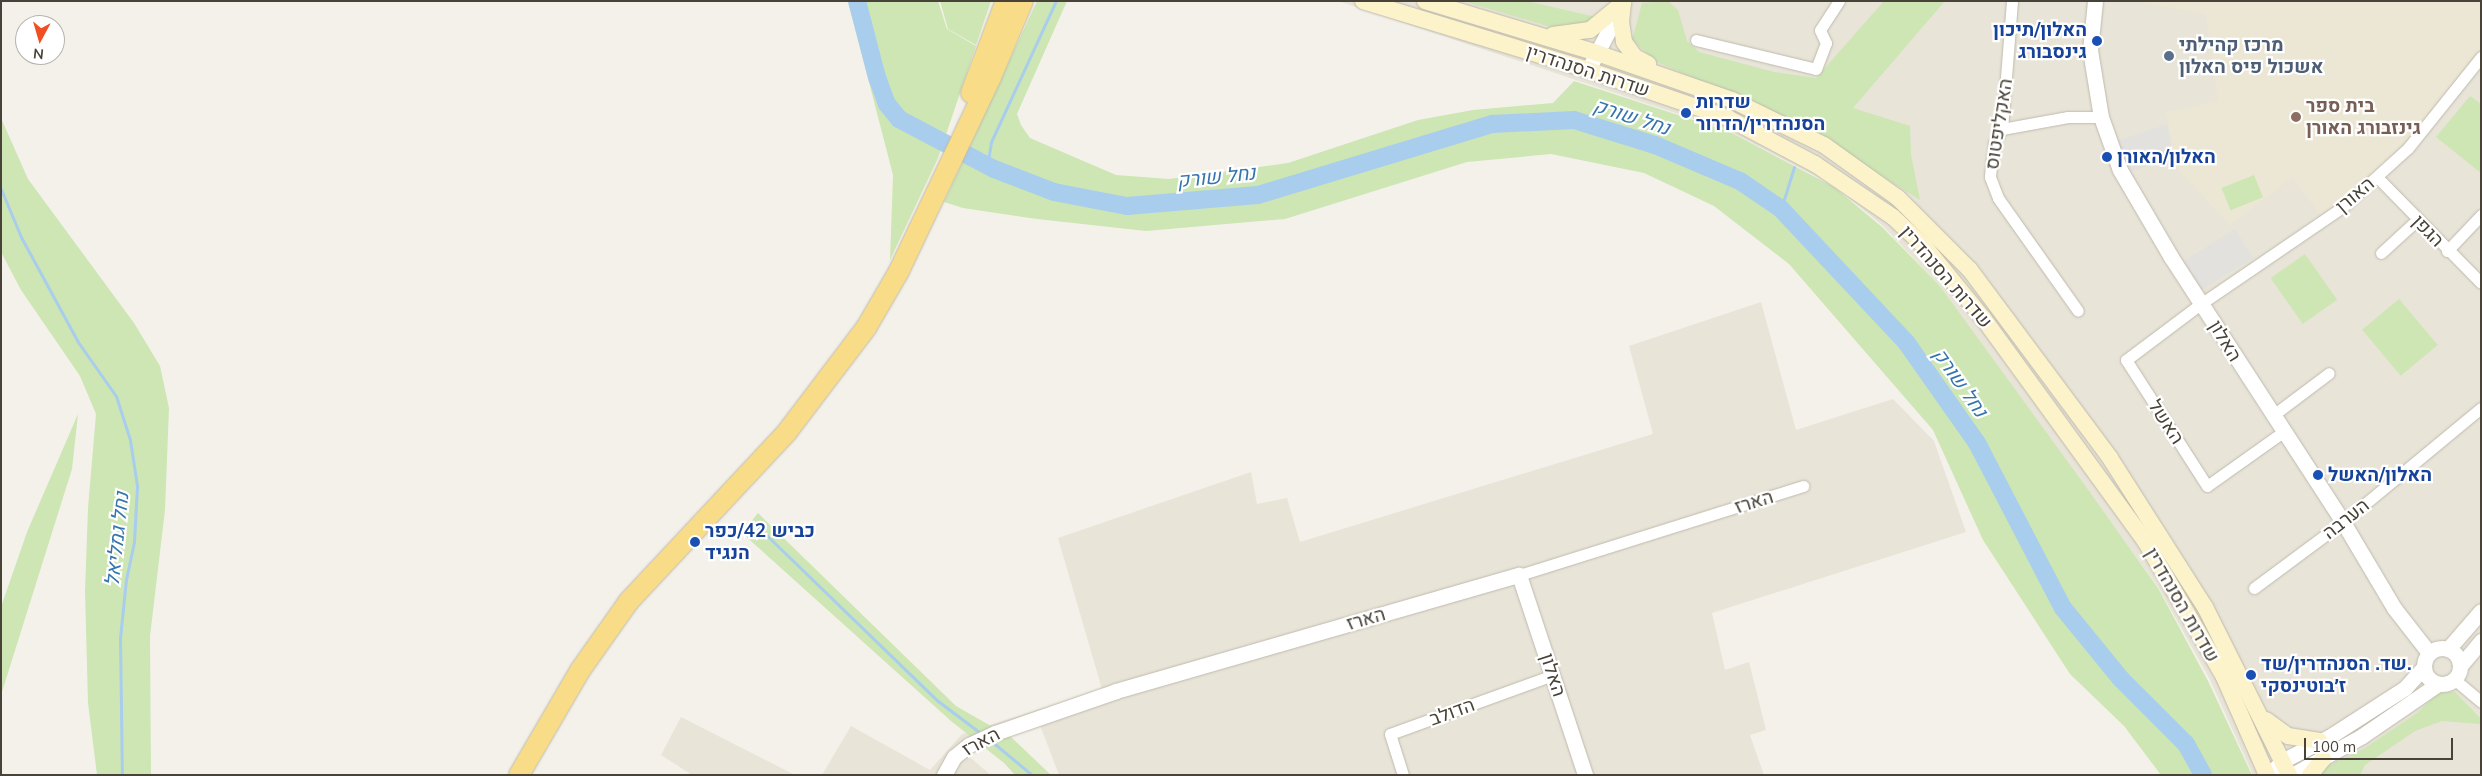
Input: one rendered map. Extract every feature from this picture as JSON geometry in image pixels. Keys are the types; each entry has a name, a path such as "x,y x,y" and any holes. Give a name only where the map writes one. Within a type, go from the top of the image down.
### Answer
{"highway":[{"path":"958,142 974,85 1006,1"},
{"path":"519,775 581,669 629,601 787,432 860,336 898,271 958,142 991,78 1023,1"}],"main road":[{"name":"שדרות הסנהדרין","path":"1364,1 1588,70 1728,118 1770,138 1858,191 1925,247 1983,318 2145,542 2224,677 2268,775"},
{"name":"שדרות הסנהדרין","path":"1425,1 1597,53 1748,107 1824,145 1898,198 1952,250 1994,302 2121,474 2205,607 2288,770"},
{"path":"1523,31 1558,35 1581,32 1602,22 1624,2"},
{"path":"1624,2 1621,33 1629,50 1635,57 1674,79"},
{"path":"2258,711 2279,732 2299,740 2320,741"},
{"path":"2310,775 2323,759"}],"street":[{"path":"1696,40 1816,69 1826,43 1820,30 1839,1"},
{"name":"האקליפטוס","path":"2012,1 2002,128 1990,161 1990,177 1998,198 2078,311"},
{"name":"האלון","path":"2095,1 2090,50 2102,117 2120,170 2272,416 2343,522 2426,660"},
{"path":"1588,70 1624,2"},
{"name":"האורן","path":"2202,303 2290,246 2377,177 2439,113 2481,57"},
{"path":"2002,128 2068,117 2102,117"},
{"name":"הגפן","path":"2377,177 2447,251 2481,283"},
{"path":"2447,251 2481,215"},
{"path":"2380,253 2417,220"},
{"name":"האשל","path":"2202,303 2126,360 2207,486 2283,432"},
{"path":"2272,416 2330,373"},
{"name":"הערבה","path":"2254,588 2343,522 2481,408"},
{"name":"הארז","path":"944,775 954,757 979,740 1116,691 1518,575 1803,486"},
{"name":"האלון","path":"1518,575 1585,775"},
{"path":"2448,650 2481,611"},
{"path":"2268,775 2323,759 2399,712 2457,672 2481,641"},
{"path":"2288,770 2320,741 2404,688 2426,660 2440,648 2448,650 2458,658 2457,672 2481,702"},
{"path":"2426,660 2426,676 2438,684"},
{"name":"הדולב","path":"1403,775 1390,734 1553,675"}],"shaded area":[{"path":"1338,1 2481,1 2481,775 2253,775 2209,678 2158,587 1940,286 1883,226 1835,186 1729,131"},
{"name":"בית ספר גינזבורג האורן","path":"2135,1 2481,1 2481,47 2422,122 2373,175 2321,215 2292,177 2230,225 2178,169 2166,112 2218,101 2206,14"},
{"path":"2167,124 2173,156 2130,172 2116,141"},
{"path":"2235,229 2253,258 2199,292 2181,263"},
{"path":"1761,302 1796,430 1893,399 1934,441 1966,532 1712,613 1725,670 1749,662 1766,730 1750,735 1764,775 1059,775 1040,725 966,754 991,775 822,775 851,726 930,770 962,734 1102,689 1058,538 1251,472 1257,504 1287,498 1300,542 1653,434 1629,346"},
{"path":"681,717 795,775 692,775 661,755"}],"green space":[{"path":"848,1 938,1 947,29 976,46 938,158 890,260 893,175"},
{"path":"940,1 991,1 976,45 948,29"},
{"path":"1037,1 1067,1 1017,114 1021,125 1030,138 1116,175 1169,179 1288,163 1418,120 1473,110 1553,103 1574,81 1730,132 1834,187 1882,227 1940,286 2158,588 2208,681 2252,775 2161,775 2124,726 2070,674 1983,540 1933,430 1789,264 1714,206 1644,173 1551,154 1467,162 1285,219 1146,231 1037,219 963,208 944,202"},
{"path":"1463,1 1526,1 1596,17 1592,25 1564,31"},
{"path":"1668,1 1678,10 1687,41 1699,52 1774,72 1816,78 1884,1 1945,1 1853,108 1910,126 1911,155 1920,200 1842,151 1749,103 1657,62 1632,40 1642,3"},
{"path":"2470,96 2481,104 2481,173 2436,137"},
{"path":"1,118 28,179 134,323 160,366 169,408 165,510 150,636 151,775 97,775 88,703 85,591 88,508 96,414 80,376 21,290 1,252"},
{"path":"2254,175 2263,197 2231,210 2222,188"},
{"path":"2305,254 2337,300 2303,324 2271,278"},
{"path":"2399,299 2438,345 2401,376 2362,330"},
{"path":"78,414 72,469 1,695 1,607 27,532"},
{"path":"758,513 956,706 1012,738 1051,775 1015,775 1004,763 951,721 742,533"},
{"path":"2455,692 2481,719 2481,724 2442,721 2415,731 2365,765 2360,775 2321,775 2324,768 2365,748 2417,713 2438,693"}],"waterway":[{"name":"נחל שורק","path":"857,1 877,77 887,104 899,119 994,169 1054,192 1127,206 1258,195 1492,124 1574,120 1655,145 1740,181 1781,209 1906,342 1977,443 2063,608 2121,679 2186,744 2203,775"},
{"path":"994,169 988,161 991,142 1056,1"},
{"path":"1781,209 1794,167"},
{"name":"נחל גמליאל","path":"1,189 21,237 78,342 116,396 130,440 137,486 134,542 126,579 120,638 122,775"},
{"path":"754,523 938,701 983,735"},
{"path":"990,740 1032,775"}],"place":[{"name":"האלון/תיכון גינסבורג","path":"2097,41"},
{"name":"מרכז קהילתי אשכול פיס האלון","path":"2169,56"},
{"name":"שדרות הסנהדרין/הדרור","path":"1686,113"},
{"name":"בית ספר גינזבורג האורן","path":"2296,117"},
{"name":"האלון/האורן","path":"2107,157"},
{"name":"האלון/האשל","path":"2318,475"},
{"name":"כביש 42/כפר הנגיד","path":"695,542"},
{"name":"שד. הסנהדרין/שד. ז׳בוטינסקי","path":"2251,675"}]}
